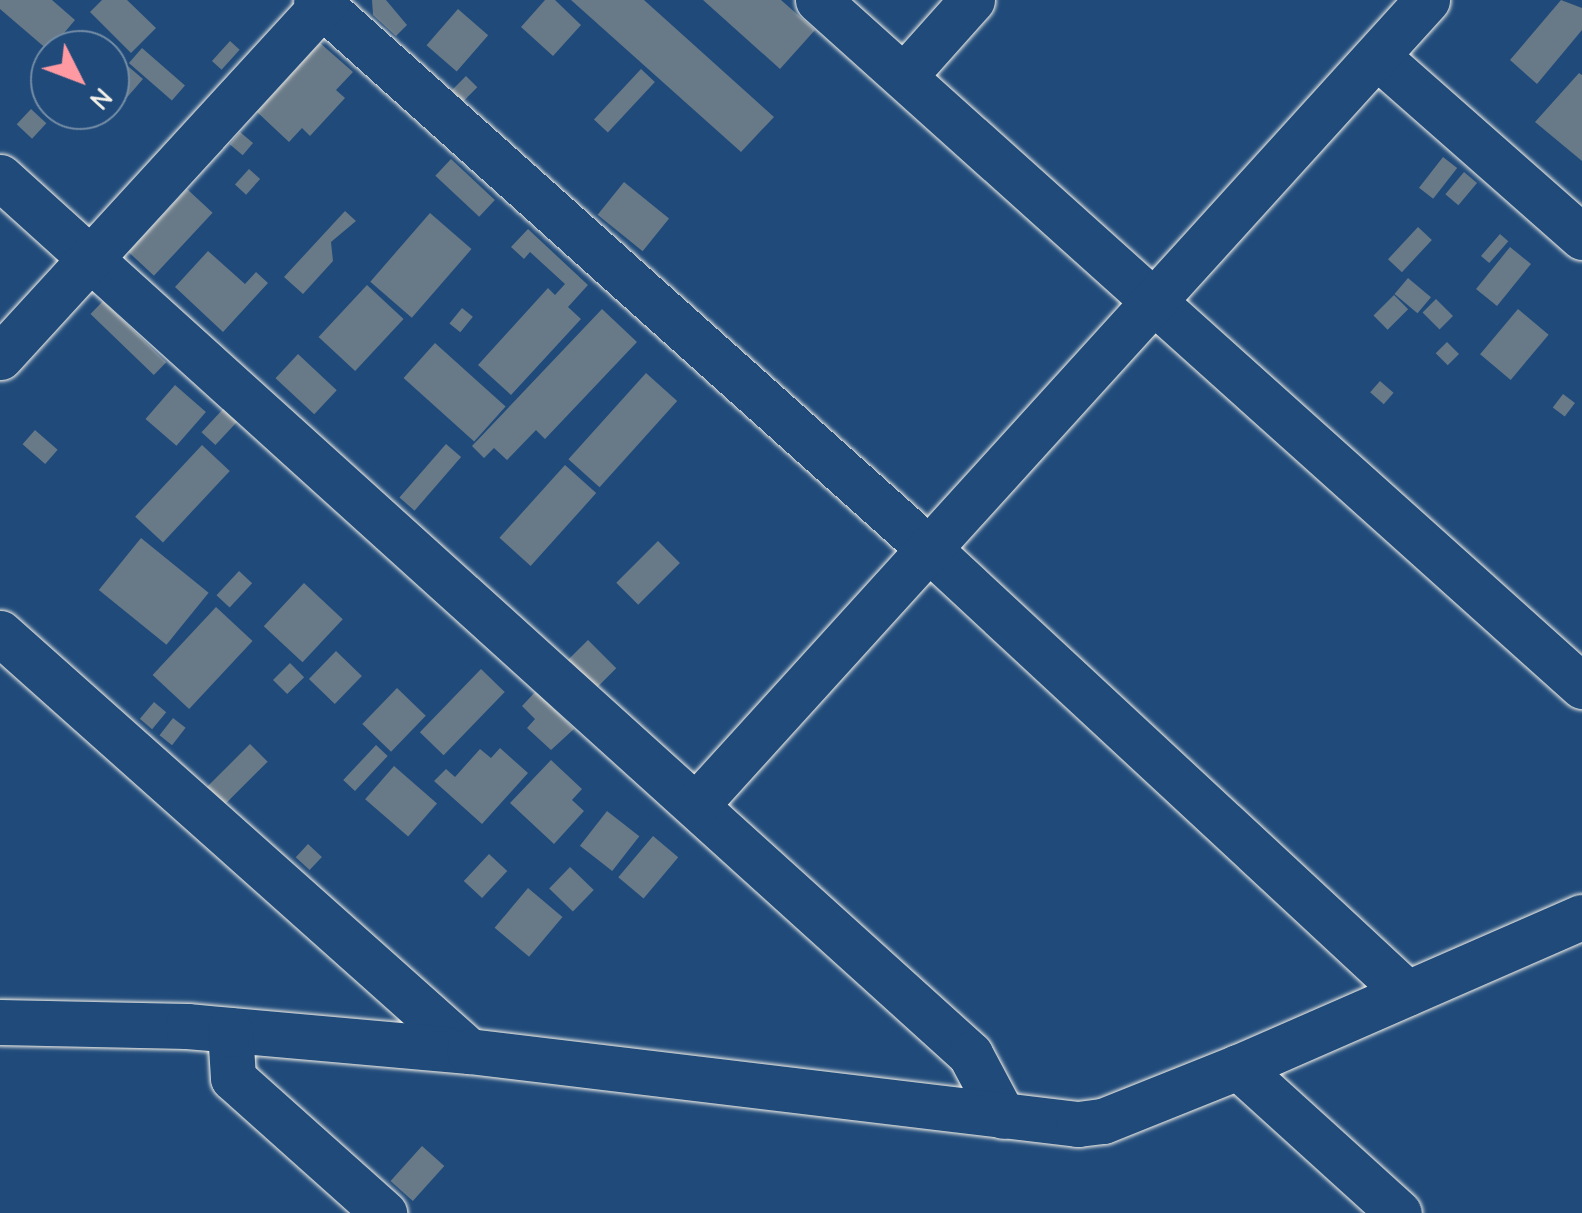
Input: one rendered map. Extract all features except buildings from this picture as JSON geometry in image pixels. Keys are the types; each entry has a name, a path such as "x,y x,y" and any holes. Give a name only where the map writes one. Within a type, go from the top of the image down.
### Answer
{"street":[{"path":"818,0 1582,686"},
{"path":"904,76 972,0"},
{"path":"697,804 1428,0"},
{"path":"0,358 321,2 930,550 1406,993"},
{"path":"1378,57 1582,237"},
{"path":"0,177 970,1054 1003,1116"},
{"path":"0,634 469,1052"},
{"path":"0,1022 230,1030 469,1052 1003,1116 1103,1121 1238,1067 1582,917"},
{"path":"230,1030 232,1078 384,1213"},
{"path":"1238,1067 1399,1213"}]}
